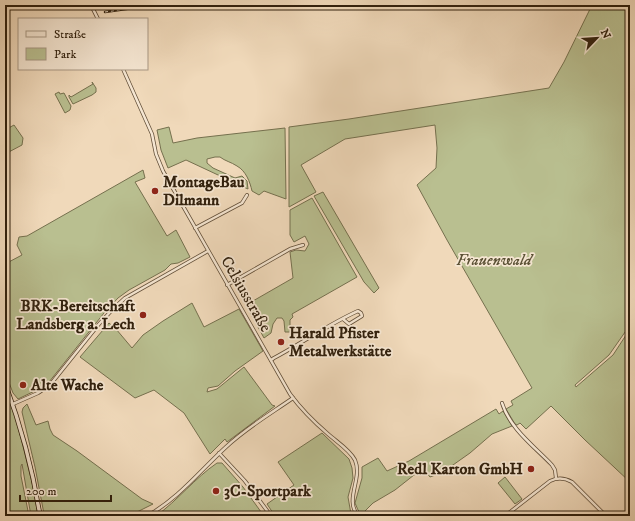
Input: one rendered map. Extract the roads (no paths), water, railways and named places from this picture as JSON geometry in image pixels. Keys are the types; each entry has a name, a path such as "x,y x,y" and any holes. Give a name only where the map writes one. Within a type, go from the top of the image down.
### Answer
{"street":[{"path":"92,5 98,18"},
{"path":"123,70 149,128 156,154 163,171 208,251"},
{"path":"195,228 242,202 247,195"},
{"path":"227,285 290,249 303,245"},
{"name":"Celsiusstraße","path":"13,404 38,393 50,385 99,324 125,298 208,251 293,398 312,419 354,459 357,466 357,477 352,504 354,511 358,516"},
{"path":"271,360 343,319 358,311 362,316 349,324 343,319"},
{"path":"5,383 29,455 40,516"},
{"path":"147,516 162,508 219,453 252,426 293,398"},
{"path":"502,403 504,410 512,424 554,468 556,478"},
{"path":"219,453 245,481 271,516"},
{"path":"504,516 556,478 572,482 606,516"}],"railway":[{"path":"105,12 154,5"}],"place":[{"name":"MontageBau Dilmann","path":"155,191"},
{"name":"BRK-Bereitschaft Landsberg a. Lech","path":"143,315"},
{"name":"Harald Pfister Metalwerkstätte","path":"281,342"},
{"name":"Alte Wache","path":"23,385"},
{"name":"Redl Karton GmbH","path":"531,469"},
{"name":"3C-Sportpark","path":"216,491"}],"park label":[{"name":"Frauenwald","path":"494,260"}]}
